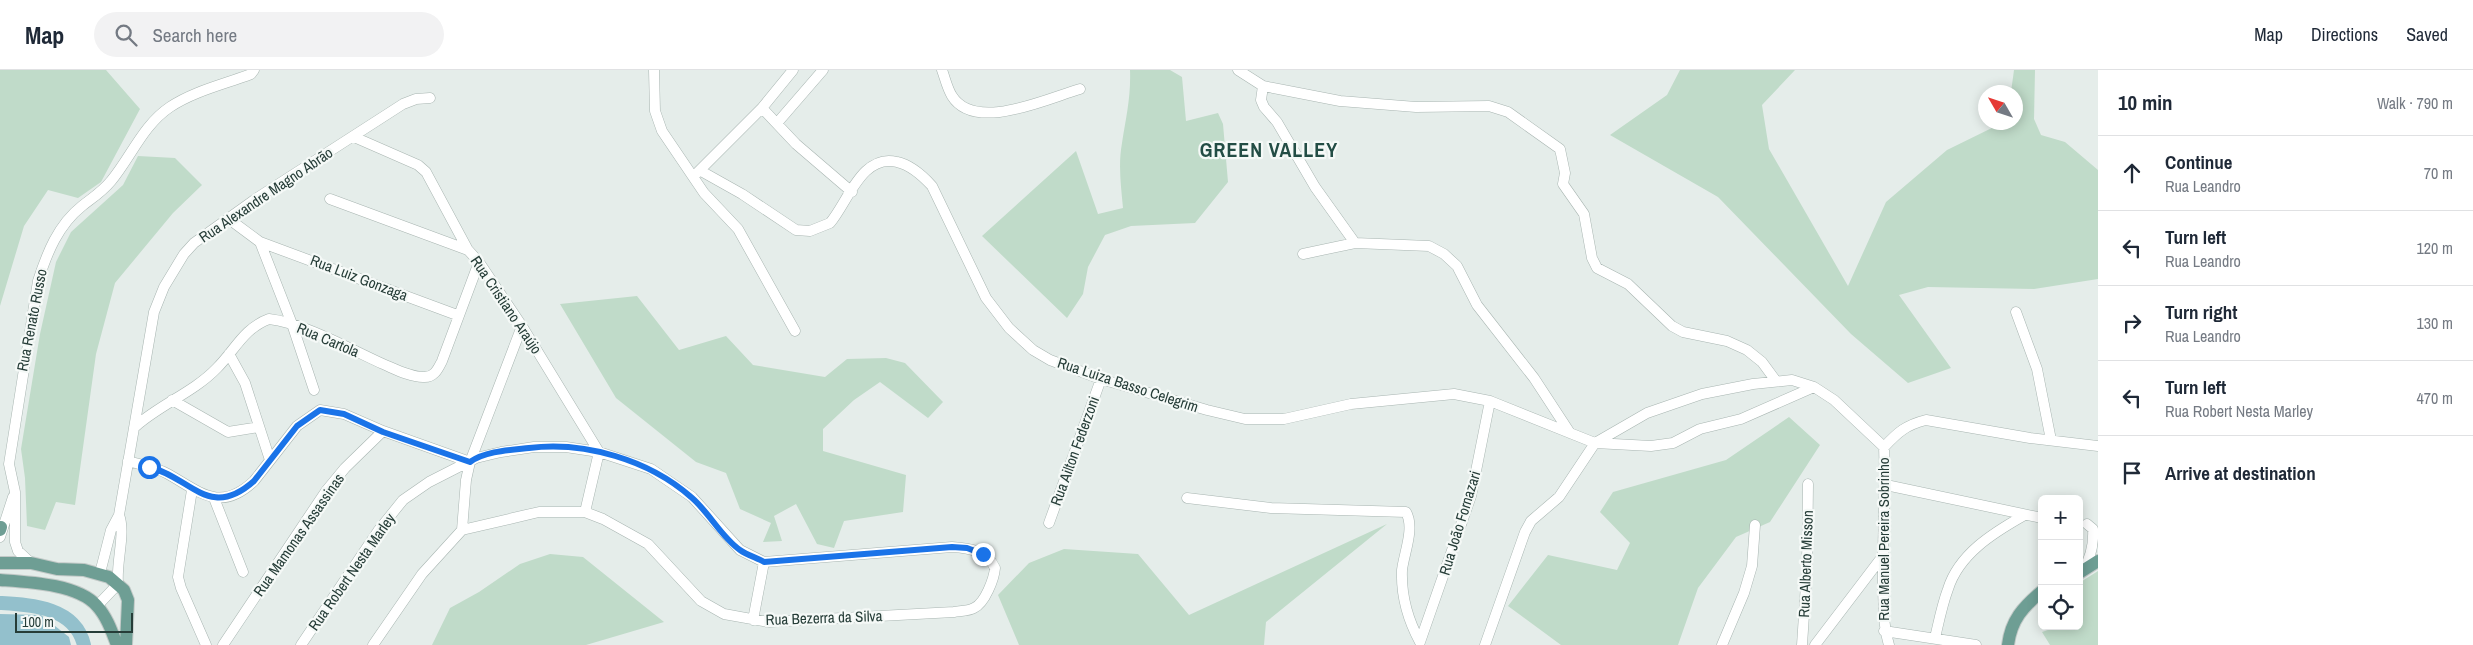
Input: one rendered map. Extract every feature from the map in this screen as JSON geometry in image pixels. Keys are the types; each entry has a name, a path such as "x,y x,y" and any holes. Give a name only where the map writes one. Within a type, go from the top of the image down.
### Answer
{"main road":[{"path":"2083,571 2098,561"},
{"path":"0,563 31,564 57,569"},
{"path":"22,582 15,575 16,570 28,568 57,569 100,573 118,584 124,590 128,600 126,645"},
{"path":"0,580 22,582 77,593 97,606 110,627 116,645"},
{"path":"2005,644 2022,608 2038,594"}],"street":[{"name":"Rua Renato Russo","path":"31,564 18,552 15,492 8,464 21,374 38,281 46,256 55,238 81,206 99,194 111,181 154,120 170,106 195,94 251,74 254,70"},
{"path":"654,70 655,111 662,130 697,173 704,194 738,229 795,331"},
{"path":"697,173 762,108 793,70"},
{"path":"778,122 823,70"},
{"path":"942,70 952,97 966,108 985,114 1002,112 1080,88"},
{"path":"1238,70 1263,86 1340,101 1416,107 1489,106 1508,112 1560,149 1565,173 1563,184 1584,214 1592,258 1597,268 1628,284 1672,326 1683,332 1727,341 1746,350 1762,362 1776,381"},
{"path":"1263,86 1261,100 1264,107 1277,122 1315,187 1355,243"},
{"name":"Rua Alexandre Magno Abrão","path":"119,515 136,426 150,328 164,287 184,254 194,243 229,219 403,104 416,98 430,98"},
{"path":"697,173 742,194 779,220 804,232 821,228 830,223 852,192 802,150 778,122 762,108"},
{"name":"Rua Cristiano Araújo","path":"354,137 421,167 429,177 468,250 479,262 522,326 599,452"},
{"name":"Rua Luiza Basso Celegrim","path":"852,192 861,176 879,161 895,161 914,169 932,186 974,278 986,298 1009,328 1022,341 1050,360 1101,379 1207,410 1260,420 1284,419 1351,404 1454,394 1490,401 1595,443 1651,446 1672,443 1700,429 1742,419 1814,387"},
{"path":"330,199 468,250"},
{"name":"Rua Luiz Gonzaga","path":"229,219 260,242 457,315"},
{"path":"260,242 292,324 314,390"},
{"path":"1303,254 1355,243 1429,246 1444,254 1457,266 1477,305 1534,378 1570,433"},
{"name":"Rua Cartola","path":"136,426 205,379 217,368 244,335 265,320 272,319 292,324 399,371 422,378 430,376 439,366 457,315 479,262"},
{"path":"2016,312 2037,369 2051,440"},
{"path":"373,645 422,574 462,530 466,480 470,462 522,326"},
{"path":"229,354 245,383 270,460"},
{"name":"Rua Ailton Federzoni","path":"1049,523 1101,379"},
{"path":"1485,645 1525,532 1531,521 1559,498 1595,443 1647,413 1702,394 1792,380 1814,387 1846,410 1884,447"},
{"path":"172,400 228,432 259,427"},
{"name":"Rua João Fornazari","path":"1420,643 1471,496 1490,401"},
{"path":"128,461 162,472 192,490 214,498 224,497 246,488 297,426 320,410 344,414 383,432 470,462"},
{"name":"Rua Manuel Pereira Sobrinho","path":"1889,645 1884,631 1882,557 1886,484 1884,447 1910,424 1926,420 2098,446"},
{"name":"Rua Mamonas Assassinas","path":"222,645 326,491 345,468 383,432"},
{"name":"Rua Robert Nesta Marley","path":"301,645 378,531 403,500 430,482 476,458 501,452 534,447 566,447 599,452 651,469 692,497 740,550 764,562"},
{"path":"586,512 599,452"},
{"name":"Rua Alberto Misson","path":"1802,645 1807,569 1808,484"},
{"path":"1886,484 2023,516 2038,518"},
{"path":"192,490 178,577 206,645"},
{"path":"0,531 15,492"},
{"path":"214,498 243,572"},
{"name":"Rua João Fornazari","path":"1186,498 1271,508 1403,511 1407,514 1409,526 1402,570 1403,591 1410,623 1420,643"},
{"name":"Rua Bezerra da Silva","path":"462,530 540,512 586,512 648,544 701,600 724,614 753,620 778,622 954,612 974,609 981,602 993,578 995,568 988,557 967,548 943,548 764,562"},
{"path":"100,573 112,526 119,515"},
{"path":"97,606 118,584 116,566 123,525 119,515"},
{"path":"1935,638 1948,587 1965,559 1988,536 2023,516"},
{"path":"2083,569 2090,558 2094,540 2093,529 2088,524"},
{"path":"1722,645 1744,593 1752,566 1755,526"},
{"path":"107,548 119,548"},
{"path":"1815,645 1882,557"},
{"path":"753,620 764,562"},
{"path":"0,571 22,582"},
{"path":"1884,631 1976,645"}],"green space":[{"path":"0,70 106,70 140,109 101,182 78,198 48,190 24,226 0,306"},
{"path":"1130,70 1170,70 1182,77 1186,121 1218,113 1223,124 1228,182 1195,223 1131,226 1105,235 1088,267 1083,294 1067,318 982,236 1076,151 1098,214 1123,208 1120,159 1129,98"},
{"path":"1680,70 1795,70 1762,105 1769,149 1848,286 1886,202 1947,150 1988,130 2023,130 2023,85 2012,85 2014,70 2035,70 2034,119 2041,135 2065,142 2098,170 2098,279 2034,289 1928,287 1899,295 1951,368 1908,383 1851,334 1718,197 1610,135 1667,95"},
{"path":"138,156 175,158 202,185 173,213 115,283 96,354 75,505 56,502 45,530 27,526 25,478 21,449 40,334 56,262 71,232 123,185"},
{"path":"637,296 679,350 726,336 753,365 825,377 847,359 886,358 905,363 943,402 928,418 880,382 854,400 823,429 823,451 906,475 903,512 844,521 834,548 817,544 796,504 774,516 782,541 763,542 771,523 740,509 726,473 696,462 616,398 560,304"},
{"path":"1789,417 1820,445 1770,522 1736,537 1698,588 1678,645 1561,645 1508,606 1548,555 1617,570 1630,543 1600,512 1613,492 1726,460"},
{"path":"1387,524 1266,622 1264,645 1019,645 998,595 1029,563 1064,549 1138,554 1189,615"},
{"path":"550,554 583,557 664,622 586,645 432,645 450,608 479,592 520,564"},
{"path":"2098,571 2098,645 2050,645 2042,632 2048,630 2083,630 2083,580"}],"water":[{"path":"0,614 41,615 69,637 71,645 0,645"}],"waterway":[{"path":"0,603 51,610 72,623 79,632 84,645"}],"district":[{"name":"GREEN VALLEY","path":"1269,150"}],"route":[{"path":"149,467 168,474 200,494 214,498 224,497 246,488 254,481 305,418 320,410 330,410 344,414 383,432 470,462 476,458 501,452 534,447 566,447 599,452 630,461 651,469 692,497 740,550 764,562 952,547 967,548 983,554"}]}
